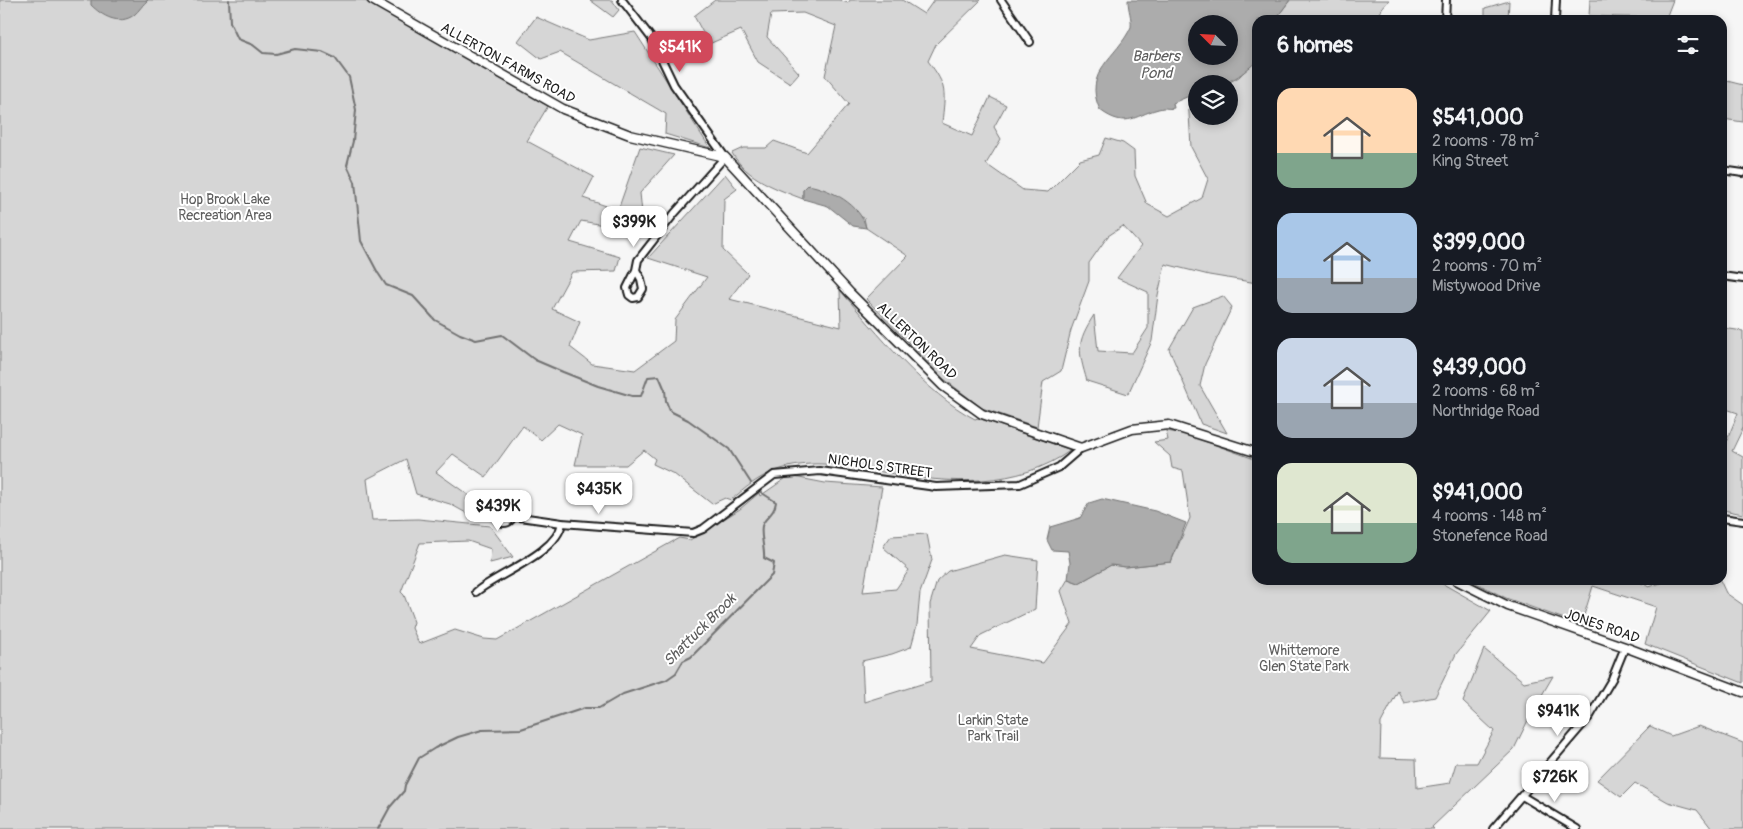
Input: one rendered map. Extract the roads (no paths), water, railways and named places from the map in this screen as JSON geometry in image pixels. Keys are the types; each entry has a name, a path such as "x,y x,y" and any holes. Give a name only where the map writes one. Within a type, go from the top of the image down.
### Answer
{"street":[{"name":"ALLERTON FARMS ROAD","path":"372,0 563,109 630,135 725,157"},
{"path":"622,0 652,39 674,85 725,157 674,214 638,260 636,270"},
{"path":"1001,0 1030,42"},
{"path":"1445,15 1446,0"},
{"path":"1555,15 1556,0"},
{"name":"ALLERTON ROAD","path":"725,157 850,293 943,386 982,414 1081,448"},
{"path":"1727,171 1743,173"},
{"path":"1727,277 1743,279"},
{"path":"1081,448 1132,429 1169,425 1252,451"},
{"name":"NICHOLS STREET","path":"562,523 683,534 693,533 703,529 738,500 774,475 820,470 936,487 1020,484 1059,467 1081,448"},
{"path":"476,592 490,580 548,546 558,534 562,523 513,516"},
{"path":"1727,519 1743,521"},
{"name":"JONES ROAD","path":"1466,585 1508,606 1625,647 1743,692"},
{"path":"1493,829 1590,716 1612,679 1625,647"},
{"path":"1522,796 1577,829"}],"water":[{"path":"91,0 148,0 134,15 117,20 100,13 91,5"},
{"name":"Barbers Pond","path":"1128,0 1290,0 1279,15 1252,15 1252,65 1242,74 1238,76 1188,75 1188,96 1173,103 1174,108 1154,110 1125,120 1110,116 1100,110 1095,85 1098,75 1131,27"},
{"path":"808,185 826,190 844,199 858,212 866,228 853,226 828,206 803,199 803,190"},
{"path":"1102,499 1155,511 1186,523 1171,562 1126,567 1111,565 1079,583 1068,579 1070,563 1068,551 1052,550 1047,540 1050,527 1080,518 1089,503"}],"waterway":[{"name":"Shattuck Brook","path":"229,0 230,22 238,39 253,45 263,53 276,54 295,49 322,52 335,58 349,77 356,110 353,141 347,165 355,182 361,241 386,285 413,296 435,320 460,334 476,340 502,335 535,360 598,386 632,396 641,396 648,377 659,376 665,390 666,401 670,411 688,420 729,449 751,483"},
{"name":"Shattuck Brook","path":"378,829 390,807 404,791 405,785 419,758 435,748 458,737 482,730 521,729 585,708 599,708 623,694 666,680 676,673 683,661 691,657 772,575 774,563 764,558 762,526 775,507 776,502 759,491"}],"park label":[{"name":"Hop Brook Lake Recreation Area","path":"225,207"},
{"name":"Whittemore Glen State Park","path":"1304,658"},
{"name":"Larkin State Park Trail","path":"993,728"}]}
